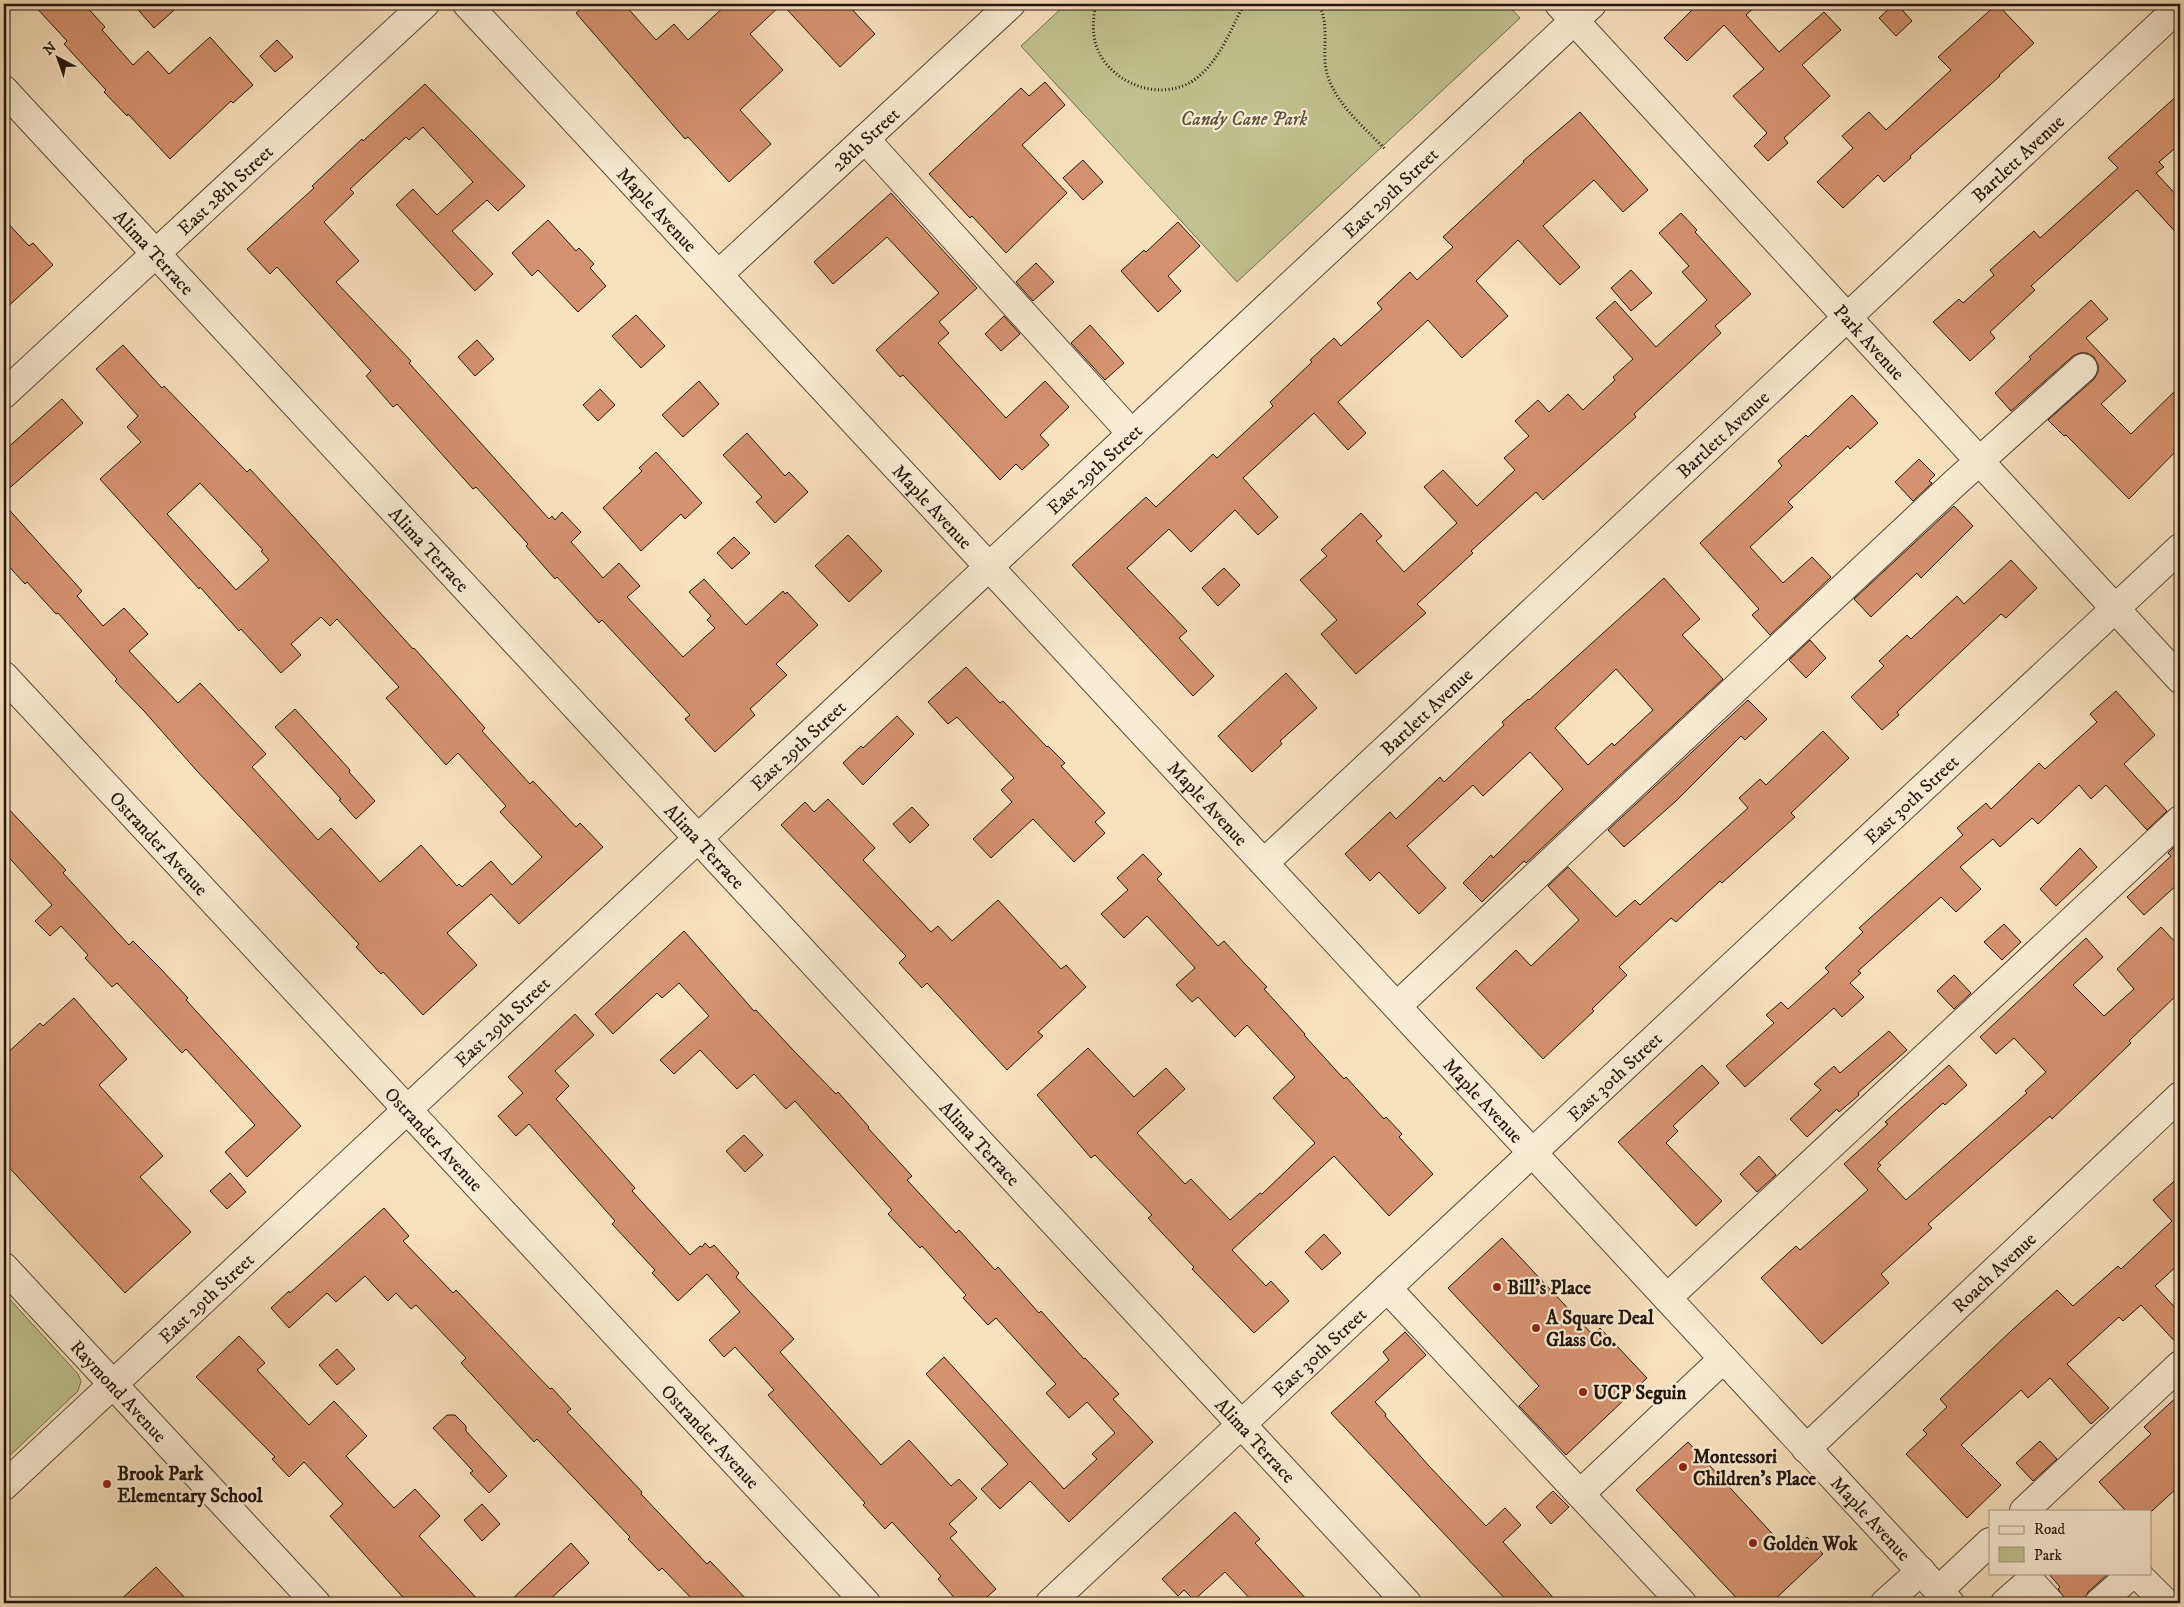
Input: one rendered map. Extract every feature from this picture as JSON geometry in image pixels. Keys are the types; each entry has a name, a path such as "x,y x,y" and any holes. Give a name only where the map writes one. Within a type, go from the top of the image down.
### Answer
{"street":[{"name":"East 28th Street","path":"4,394 424,4"},
{"name":"Maple Avenue","path":"467,4 1936,1588"},
{"name":"28th Street","path":"719,274 1011,4"},
{"name":"Bartlett Avenue","path":"1264,863 2180,6"},
{"name":"Park Avenue","path":"1575,9 1847,318 2180,679"},
{"name":"East 29th Street","path":"4,1486 1132,434 1575,9"},
{"name":"Alima Terrace","path":"4,90 1406,1603"},
{"path":"865,139 1132,434"},
{"path":"1397,1006 1979,461 2083,368"},
{"name":"East 30th Street","path":"1050,1603 2180,548"},
{"name":"Ostrander Avenue","path":"4,676 866,1603"},
{"path":"1668,1298 2180,820"},
{"name":"Roach Avenue","path":"1806,1449 2180,1096"},
{"name":"Raymond Avenue","path":"4,1267 316,1603"},
{"path":"1387,1288 1682,1603"},
{"path":"1580,1494 1723,1359"},
{"path":"2025,1510 2180,1365"},
{"path":"1885,1603 1936,1588 1989,1543"},
{"path":"2099,1603 2134,1574"},
{"path":"2136,1574 2162,1602"},
{"path":"2006,1603 2030,1581 2050,1603"}],"path":[{"path":"1096,4 1092,18 1096,46 1110,69 1128,82 1146,89 1167,89 1190,82 1209,66 1232,30 1244,4"},
{"path":"1319,4 1324,14 1326,30 1325,63 1331,83 1344,106 1385,149"}],"green space":[{"name":"Candy Cane Park","path":"1066,4 1507,4 1520,18 1237,282 1021,46"},
{"path":"4,1293 78,1374 81,1381 78,1391 4,1461"}],"building":[{"path":"33,4 84,4 105,27 102,30 133,65 148,51 169,74 210,37 253,85 233,103 231,101 170,159 128,114 127,116 104,92 106,90 64,44 67,41"},
{"path":"133,4 181,4 154,28"},
{"path":"587,4 624,4 656,40 674,24 688,40 727,4 782,4 750,34 783,70 740,110 771,144 729,182 688,137 685,139 576,13"},
{"path":"782,4 847,4 875,34 840,67"},
{"path":"1698,4 1758,4 1746,15 1779,52 1824,12 1841,30 1802,65 1830,96 1784,138 1788,143 1768,161 1754,146 1767,133 1733,96 1764,69 1724,25 1687,61 1664,38"},
{"path":"1894,4 1897,4 1912,21 1896,36 1879,18"},
{"path":"1997,4 2034,43 1884,182 1878,175 1843,208 1817,182 1853,148 1842,136 1869,112 1886,130 1951,70 1938,57"},
{"path":"277,40 293,57 275,72 260,56"},
{"path":"1045,82 1065,105 1022,145 1067,193 1006,253 929,174 1021,88 1029,96"},
{"path":"425,84 525,186 498,211 487,200 452,231 493,274 475,291 396,205 413,189 437,215 473,182 423,127 409,140 406,137 350,189 354,193 324,222 359,261 336,282 411,361 409,363 549,519 552,516 555,520 562,512 581,532 571,542 603,578 619,563 640,586 627,597 683,657 715,628 707,620 711,616 689,592 704,579 746,625 783,591 785,594 787,592 818,625 776,664 787,675 750,709 755,715 715,752 685,719 690,715 602,620 599,623 557,577 555,579 526,546 528,544 476,487 473,489 397,404 393,407 366,376 371,371 277,267 270,274 247,249 314,188 312,186 362,139 363,141"},
{"path":"2180,93 2180,144 2159,162 2164,167 2156,173 2180,199 2180,237 2137,190 2031,286 2035,290 1990,332 1995,338 1970,361 1933,322 1959,299 1963,303 1994,275 1990,270 2034,231 2040,238 2118,168 2108,158"},
{"path":"1580,112 1648,190 1623,212 1594,180 1543,226 1580,267 1560,285 1518,240 1476,281 1508,316 1462,358 1428,320 1338,402 1366,433 1348,450 1314,413 1243,478 1278,517 1258,535 1235,510 1191,552 1169,529 1127,568 1187,631 1179,638 1214,676 1193,696 1072,565 1146,497 1156,507 1213,454 1217,458 1273,406 1270,402 1334,338 1341,346 1382,309 1377,303 1410,272 1417,280 1453,247 1443,237 1523,161"},
{"path":"1083,160 1103,182 1083,200 1063,178"},
{"path":"891,193 977,288 939,322 949,333 938,343 1006,418 1045,381 1069,407 1040,435 1049,445 1022,470 1016,464 1000,480 903,375 900,377 876,350 939,293 887,237 833,284 814,262"},
{"path":"1681,213 1697,230 1695,232 1751,294 1715,326 1721,333 1634,414 1636,417 1543,500 1536,492 1471,551 1473,553 1417,604 1426,613 1356,674 1321,634 1337,620 1300,580 1327,556 1321,550 1361,513 1382,536 1376,541 1404,572 1457,523 1424,487 1443,470 1477,506 1515,470 1504,458 1529,436 1515,421 1538,400 1549,412 1568,394 1583,410 1615,380 1613,377 1633,359 1596,318 1615,301 1656,347 1707,300 1682,272 1689,266 1659,233"},
{"path":"4,219 29,246 33,243 53,265 4,310"},
{"path":"548,220 576,251 579,248 594,264 590,268 606,286 578,312 538,270 532,276 512,253"},
{"path":"1178,222 1200,246 1168,276 1181,291 1158,312 1121,271 1144,250 1146,252"},
{"path":"1036,263 1054,282 1033,301 1016,282"},
{"path":"1631,270 1652,293 1631,311 1611,288"},
{"path":"2091,300 2108,319 2086,338 2126,381 2101,404 2131,434 2180,386 2180,447 2129,499 2066,435 2064,436 2048,420 2094,379 2098,372 2098,365 2094,357 2087,353 2073,356 2011,411 1995,393 2031,359 2029,357"},
{"path":"636,315 665,346 641,368 612,336"},
{"path":"1004,316 1020,334 1001,351 985,334"},
{"path":"1090,325 1124,363 1105,380 1071,343"},
{"path":"477,340 494,359 475,376 458,357"},
{"path":"123,345 162,388 164,386 247,472 250,469 448,686 485,728 482,731 530,784 533,781 576,827 580,823 603,847 519,924 491,894 447,933 477,965 423,1015 383,972 381,974 356,947 359,944 115,681 117,679 58,613 56,614 27,582 25,584 4,561 4,504 82,591 77,596 103,626 124,608 148,634 129,651 178,703 200,683 266,754 252,767 318,840 331,828 380,882 421,845 457,886 459,884 462,887 491,861 512,885 542,857 500,812 506,806 458,753 446,765 386,698 399,687 337,619 330,626 321,617 291,644 301,655 281,673 241,629 239,631 200,587 199,589 100,479 141,442 127,427 138,416 96,369","holes":["200,483 263,550 261,551 269,560 236,590 167,514"]},
{"path":"699,381 719,404 683,437 662,415"},
{"path":"600,389 615,405 598,421 583,405"},
{"path":"1852,395 1878,423 1850,449 1848,446 1788,502 1793,507 1750,547 1783,583 1812,557 1831,577 1770,635 1752,615 1759,609 1700,543 1782,466 1778,461 1806,435 1808,437"},
{"path":"62,399 83,423 4,493 4,451"},
{"path":"747,433 785,476 789,472 808,492 775,523 756,502 762,497 723,455"},
{"path":"656,452 702,503 685,519 681,514 641,551 603,508 642,471 639,468"},
{"path":"1919,459 1935,475 1929,481 1932,483 1913,501 1895,482"},
{"path":"1954,506 1973,526 1921,578 1917,573 1871,617 1854,599"},
{"path":"848,535 882,571 849,602 815,566"},
{"path":"734,537 750,553 732,569 717,553"},
{"path":"2011,560 2037,588 2006,618 2001,614 1897,712 1899,715 1882,730 1851,697 1884,666 1879,661 1907,635 1911,639 1957,596 1964,604"},
{"path":"1224,568 1240,585 1218,606 1202,588"},
{"path":"1664,578 1700,619 1682,635 1723,679 1526,863 1524,861 1482,902 1463,883 1491,855 1493,858 1563,789 1530,752 1483,796 1473,785 1407,846 1446,888 1419,914 1379,872 1370,881 1345,854 1390,812 1396,819 1440,777 1444,782 1504,725 1502,722","holes":["1616,669 1653,710 1614,746 1612,743 1588,765 1555,728"]},
{"path":"1810,640 1826,658 1806,678 1789,660"},
{"path":"966,667 1000,703 1003,701 1065,763 1061,766 1105,813 1095,822 1105,833 1074,862 1033,819 991,858 973,839 1012,802 1001,790 1014,778 957,717 948,724 928,702"},
{"path":"1286,673 1317,708 1280,741 1282,744 1252,772 1218,736"},
{"path":"2116,691 2155,735 2124,764 2167,811 2147,830 2106,785 2091,799 2079,785 2038,824 2032,818 2000,847 1993,839 1960,867 1981,889 1956,912 1941,897 1858,971 1861,973 1850,983 1864,997 1842,1017 1834,1008 1745,1087 1726,1066 1774,1023 1766,1015 1781,1002 1788,1009 1829,972 1825,968 1863,932 1859,928 1963,835 1957,828 1986,803 1991,809 2039,763 2045,769 2097,722 2090,714"},
{"path":"1748,700 1767,719 1745,740 1741,736 1676,801 1624,847 1608,830"},
{"path":"295,709 375,801 356,819 339,800 341,799 275,727"},
{"path":"897,716 914,734 863,785 843,763 861,746 863,748"},
{"path":"1823,731 1849,758 1791,813 1795,817 1722,883 1720,881 1676,922 1671,918 1619,967 1627,975 1592,1009 1594,1011 1543,1059 1476,988 1516,950 1531,966 1579,920 1548,886 1568,867 1616,917 1635,900 1640,905 1748,808 1739,798 1760,779 1766,785"},
{"path":"828,799 875,848 863,860 931,932 938,926 952,941 998,900 1061,969 1066,965 1086,987 1038,1032 1043,1036 1007,1070 927,983 922,988 899,963 906,956 781,825 805,802 814,812"},
{"path":"4,804 66,870 63,873 129,945 133,941 188,998 186,1000 301,1126 247,1177 225,1152 255,1125 186,1049 182,1053 117,983 112,987 85,958 88,955 61,926 50,936 35,921 52,905 4,852"},
{"path":"912,807 929,825 910,843 893,824"},
{"path":"2180,841 2180,882 2144,915 2127,897 2171,856 2168,853"},
{"path":"2080,848 2097,867 2056,906 2040,889"},
{"path":"1143,854 1162,874 1157,879 1218,946 1224,941 1267,987 1264,989 1344,1079 1346,1077 1384,1119 1386,1117 1402,1134 1399,1137 1433,1174 1389,1216 1334,1156 1232,1250 1266,1286 1271,1281 1289,1301 1254,1333 1192,1269 1194,1267 1148,1218 1152,1215 1095,1155 1091,1158 1037,1095 1088,1048 1134,1097 1166,1068 1185,1089 1137,1133 1185,1184 1191,1179 1230,1220 1260,1193 1262,1194 1315,1143 1273,1098 1295,1077 1247,1025 1235,1037 1198,997 1192,1002 1176,985 1195,968 1147,916 1124,938 1101,914 1128,890 1117,878"},
{"path":"2004,924 2021,942 2002,960 1984,942"},
{"path":"2161,927 2180,947 2180,992 2129,1041 2131,1043 2052,1119 2050,1116 1928,1224 1932,1228 1881,1274 1889,1283 1822,1344 1761,1278 1796,1246 1800,1250 1868,1190 1844,1164 1888,1124 1885,1122 1949,1065 1967,1085 1945,1105 1943,1103 1878,1163 1881,1165 1877,1169 1906,1200 2027,1093 2025,1091 2046,1072 2014,1038 1996,1054 1980,1037 2086,938 2103,957 2073,985 2104,1016 2134,989 2117,969"},
{"path":"684,931 754,1011 756,1010 836,1094 838,1092 912,1176 907,1180 956,1233 959,1230 995,1270 998,1267 1039,1313 1041,1311 1084,1359 1119,1394 1113,1399 1153,1442 1069,1522 1030,1481 1000,1509 981,1489 1008,1464 926,1374 944,1357 1064,1489 1097,1459 1092,1454 1115,1433 1087,1402 1069,1418 1046,1393 1056,1384 996,1318 988,1325 963,1298 966,1295 922,1246 920,1248 888,1214 892,1210 795,1101 786,1109 754,1074 737,1089 700,1050 674,1074 660,1060 709,1016 679,983 662,998 657,993 613,1034 595,1014"},
{"path":"1954,975 1971,993 1954,1009 1937,991"},
{"path":"74,998 127,1059 99,1085 163,1156 140,1177 191,1232 125,1293 4,1162 4,1056 40,1023 43,1026"},
{"path":"575,1014 594,1035 555,1071 569,1086 556,1099 635,1188 632,1191 690,1255 705,1243 710,1248 714,1245 739,1273 736,1277 794,1339 780,1352 881,1465 909,1440 951,1486 959,1479 977,1498 949,1524 957,1532 950,1538 996,1589 980,1603 959,1603 938,1579 941,1576 892,1522 885,1529 863,1505 865,1503 768,1395 774,1390 735,1347 724,1357 709,1340 740,1312 707,1274 678,1301 652,1273 655,1270 612,1224 615,1221 529,1124 516,1136 498,1116 523,1093 508,1077"},
{"path":"1889,1031 1907,1050 1858,1093 1859,1095 1839,1112 1837,1109 1807,1137 1790,1119 1821,1090 1814,1084 1834,1066 1840,1073"},
{"path":"1702,1065 1719,1083 1673,1126 1678,1131 1666,1143 1722,1201 1696,1226 1618,1142"},
{"path":"744,1135 763,1155 745,1172 726,1151"},
{"path":"1759,1156 1776,1175 1757,1192 1740,1174"},
{"path":"230,1173 246,1192 227,1209 210,1191"},
{"path":"2180,1176 2180,1263 2155,1286 2180,1313 2180,1347 2141,1305 2123,1321 2119,1317 2067,1364 2109,1408 2091,1424 2050,1378 2028,1398 2021,1390 1961,1445 2001,1485 1967,1518 1906,1454 1927,1434 1923,1430 1947,1407 1940,1399 2057,1290 2073,1306 2118,1266 2121,1269 2172,1221 2153,1200"},
{"path":"384,1208 409,1236 403,1241 453,1293 456,1290 550,1389 552,1388 571,1409 567,1412 642,1492 641,1494 707,1564 710,1561 750,1603 696,1603 662,1568 659,1571 628,1539 630,1537 537,1439 534,1442 461,1363 466,1358 416,1305 411,1309 396,1293 388,1301 365,1276 336,1302 327,1293 289,1328 271,1308"},
{"path":"1324,1234 1341,1253 1322,1270 1305,1252"},
{"path":"1502,1238 1593,1335 1600,1328 1647,1378 1566,1455 1519,1406 1539,1386 1448,1288"},
{"path":"1405,1332 1426,1355 1375,1402 1429,1466 1486,1526 1505,1508 1521,1525 1503,1542 1558,1603 1509,1603 1331,1413 1389,1360 1383,1352"},
{"path":"239,1336 265,1363 257,1370 309,1425 334,1401 367,1436 346,1456 394,1508 415,1489 440,1516 419,1536 481,1603 408,1603 330,1516 343,1504 304,1462 289,1477 272,1459 275,1457 196,1377"},
{"path":"337,1349 355,1369 337,1385 319,1365"},
{"path":"2180,1394 2180,1485 2152,1511 2125,1510 2099,1482 2151,1434 2144,1427"},
{"path":"447,1415 455,1415 466,1426 466,1431 507,1476 489,1493 470,1473 473,1471 433,1428"},
{"path":"2040,1441 2057,1459 2033,1481 2016,1463"},
{"path":"1688,1442 1790,1553 1807,1537 1823,1554 1771,1603 1741,1603 1636,1490"},
{"path":"1553,1491 1569,1507 1551,1524 1536,1507"},
{"path":"482,1504 500,1524 482,1541 464,1520"},
{"path":"1235,1512 1260,1539 1255,1543 1310,1603 1254,1603 1225,1572 1194,1600 1184,1590 1178,1596 1162,1579"},
{"path":"571,1543 589,1563 546,1603 508,1603"},
{"path":"156,1567 190,1603 117,1603"},
{"path":"2049,1574 2108,1574 2088,1592 2084,1603 2065,1603 2065,1599 2058,1589 2060,1587"}],"place":[{"name":"Bill's Place","path":"1497,1287"},
{"name":"A Square Deal Glass Co.","path":"1536,1328"},
{"name":"UCP Seguin","path":"1583,1392"},
{"name":"Montessori Children's Place","path":"1683,1467"},
{"name":"Brook Park Elementary School","path":"107,1484"},
{"name":"Golden Wok","path":"1753,1543"}]}
